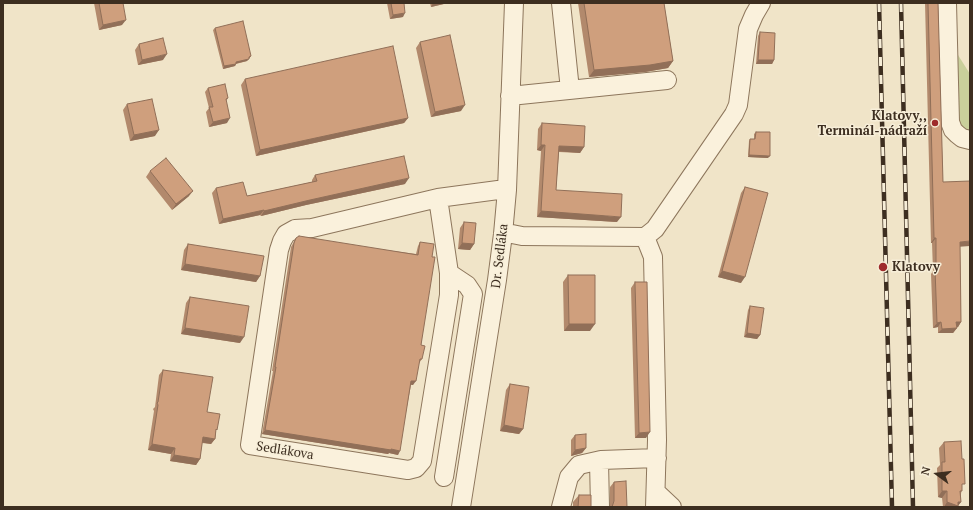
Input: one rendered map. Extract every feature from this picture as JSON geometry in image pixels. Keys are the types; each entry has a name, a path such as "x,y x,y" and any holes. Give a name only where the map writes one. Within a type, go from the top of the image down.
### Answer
{"street":[{"name":"Dr. Sedláka","path":"461,507 496,288 503,234 507,190 514,3"},
{"path":"561,3 570,90"},
{"path":"503,234 522,236 645,237 655,229 734,114 738,105 748,29 761,3"},
{"path":"947,3 950,122 953,130 957,134 962,138 970,140"},
{"path":"510,96 667,80"},
{"name":"Sedlákova","path":"438,198 449,273 449,295 422,461 416,468 408,470 250,445 279,250 286,234 295,229 312,228 438,198 507,190"},
{"path":"645,237 653,257 657,440 656,500 672,507"},
{"path":"444,477 473,294 467,285 449,273"},
{"path":"561,507 569,477 579,466 599,461 657,458"},
{"path":"599,461 600,507"}],"green space":[{"path":"958,55 970,74 970,134 959,127"}],"building":[{"path":"99,3 123,3 126,20 103,25"},
{"path":"391,3 404,3 405,13 393,15"},
{"path":"584,3 664,3 673,61 650,65 594,70"},
{"path":"928,3 938,3 943,182 970,181 970,241 960,242 961,322 956,322 957,328 942,329 941,322 937,323 935,269 936,238 934,238"},
{"path":"243,21 251,56 249,59 236,62 236,64 224,66 215,28"},
{"path":"760,32 775,33 774,60 758,60"},
{"path":"450,35 465,105 435,112 420,42"},
{"path":"163,38 167,54 142,60 139,44"},
{"path":"393,46 408,118 260,150 245,79"},
{"path":"225,84 230,118 213,122 209,107 213,107 208,88"},
{"path":"152,99 159,130 134,135 127,104"},
{"path":"542,123 585,126 584,147 559,146 556,190 622,194 621,217 541,211 545,145 541,145"},
{"path":"756,132 770,132 770,156 749,155 750,139 755,139"},
{"path":"404,156 409,178 223,219 216,188 243,182 247,196 317,181 315,175"},
{"path":"166,158 193,191 176,204 150,171"},
{"path":"745,187 768,193 745,277 722,271"},
{"path":"464,222 476,223 474,244 462,243"},
{"path":"299,236 418,255 420,242 434,244 432,257 435,257 421,345 425,346 422,359 420,359 416,381 411,381 400,451 265,430 276,367 294,243 296,238"},
{"path":"188,244 264,256 260,276 185,264"},
{"path":"568,275 595,275 595,324 569,324"},
{"path":"635,282 647,282 650,432 639,433"},
{"path":"190,297 249,306 244,337 185,328"},
{"path":"750,306 764,308 760,335 747,333"},
{"path":"163,370 213,377 207,412 220,414 215,439 203,437 200,459 174,455 175,448 152,444"},
{"path":"510,384 529,387 523,429 504,425"},
{"path":"586,434 586,448 575,450 575,435"},
{"path":"961,441 962,459 964,459 965,484 962,484 962,491 960,491 961,502 958,502 958,506 947,502 947,491 942,491 942,462 945,462 944,442"},
{"path":"626,481 627,507 612,507 614,501 614,482"},
{"path":"579,495 591,495 591,507 578,507"}],"railway":[{"path":"879,3 892,507"},
{"path":"901,3 913,507"}],"place":[{"name":"Klatovy,, Terminál-nádraží","path":"935,123"},
{"name":"Klatovy","path":"883,267"}]}
